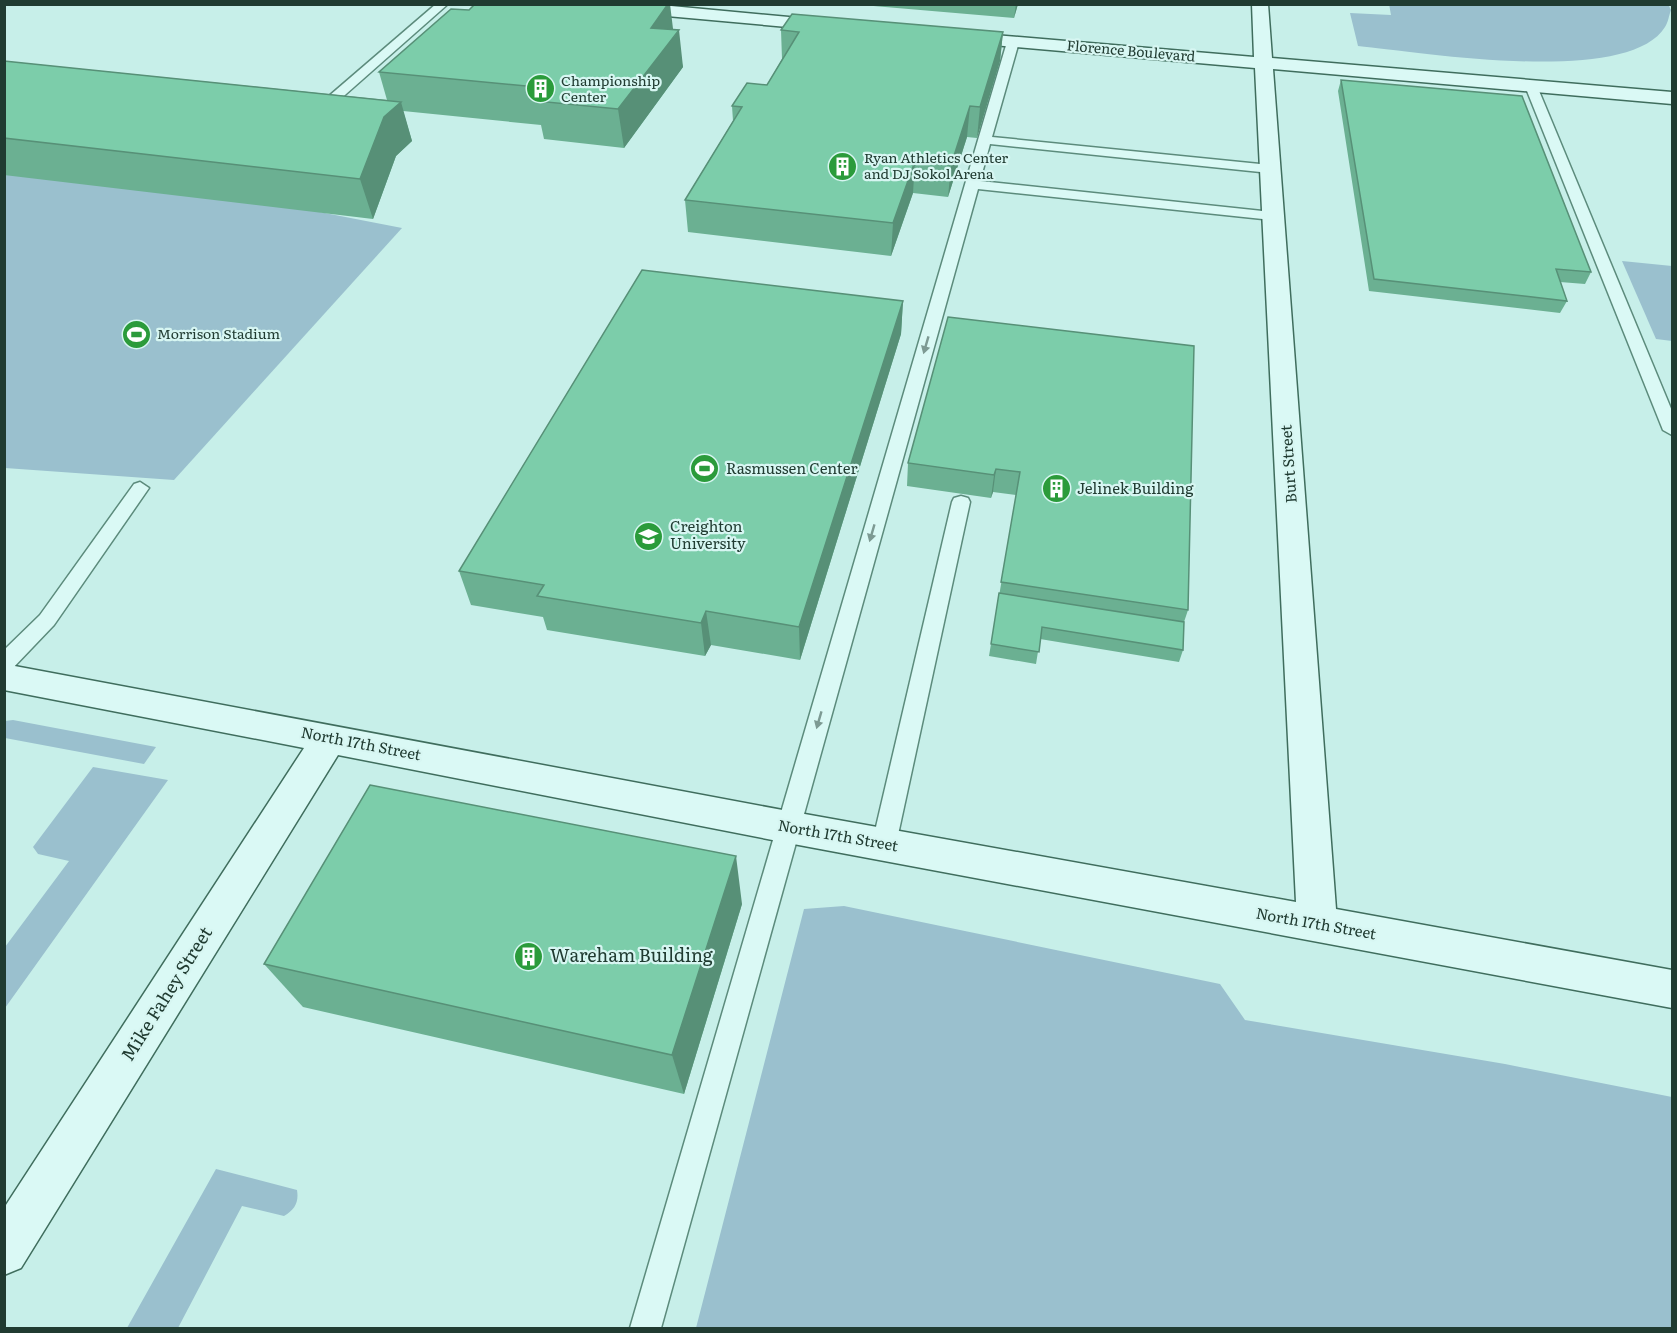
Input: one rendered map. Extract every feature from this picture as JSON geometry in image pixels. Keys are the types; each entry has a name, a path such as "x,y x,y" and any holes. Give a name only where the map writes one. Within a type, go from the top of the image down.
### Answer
{"street":[{"path":"589,4 848,27"},
{"name":"Burt Street","path":"1260,4 1317,924"},
{"name":"Florence Boulevard","path":"942,35 1672,98"},
{"name":"North 17th Street","path":"4,677 788,827 1672,989"},
{"name":"Mike Fahey Street","path":"4,1251 330,738"}],"lane":[{"path":"333,99 443,4"},
{"path":"645,1329 1013,42"},
{"path":"1531,86 1672,430"},
{"path":"984,140 1270,169"},
{"path":"972,184 1272,216"},
{"path":"4,664 47,620 140,488"},
{"path":"884,844 961,502"}],"shaded area":[{"path":"1389,4 1668,4 1671,10 1665,27 1644,45 1610,56 1568,61 1521,61 1358,46 1350,13 1391,15"},
{"name":"Morrison Stadium","path":"5,173 243,197 402,228 174,480 5,468"},
{"path":"1622,261 1672,266 1672,341 1656,339"},
{"path":"13,720 156,747 144,764 5,738 5,721"},
{"path":"93,767 168,780 5,1008 5,947 69,861 38,854 33,847"},
{"path":"844,906 1220,984 1245,1020 1505,1064 1672,1097 1672,1328 696,1328 804,909"},
{"path":"216,1169 297,1190 295,1205 284,1216 242,1206 178,1328 127,1328"}],"building":[{"path":"475,4 668,4 651,28 679,30 618,109 536,101 548,88 379,72 451,9 469,10"},
{"name":"Ryan Athletics Center and DJ Sokol Arena","path":"792,14 1003,32 980,107 970,106 951,165 915,161 893,223 685,200 742,107 732,106 747,83 767,85 799,32 781,30"},
{"path":"4,61 401,102 384,117 360,179 4,138"},
{"path":"1341,80 1522,96 1591,272 1556,269 1567,301 1374,279"},
{"name":"Rasmussen Center","path":"642,270 903,301 799,627 706,611 701,623 537,596 544,585 459,571"},
{"name":"Jelinek Building","path":"948,317 1194,346 1188,610 1001,582 1020,472 996,469 994,475 908,463"},
{"path":"999,593 1184,622 1183,650 1042,627 1039,652 991,644"},
{"name":"Wareham Building","path":"370,785 736,856 672,1055 264,964"}],"place":[{"name":"Championship Center","path":"540,89"},
{"name":"Ryan Athletics Center and DJ Sokol Arena","path":"843,166"},
{"name":"Morrison Stadium","path":"136,334"},
{"name":"Rasmussen Center","path":"705,469"},
{"name":"Jelinek Building","path":"1056,489"},
{"name":"Creighton University","path":"649,536"},
{"name":"Wareham Building","path":"529,956"}]}
